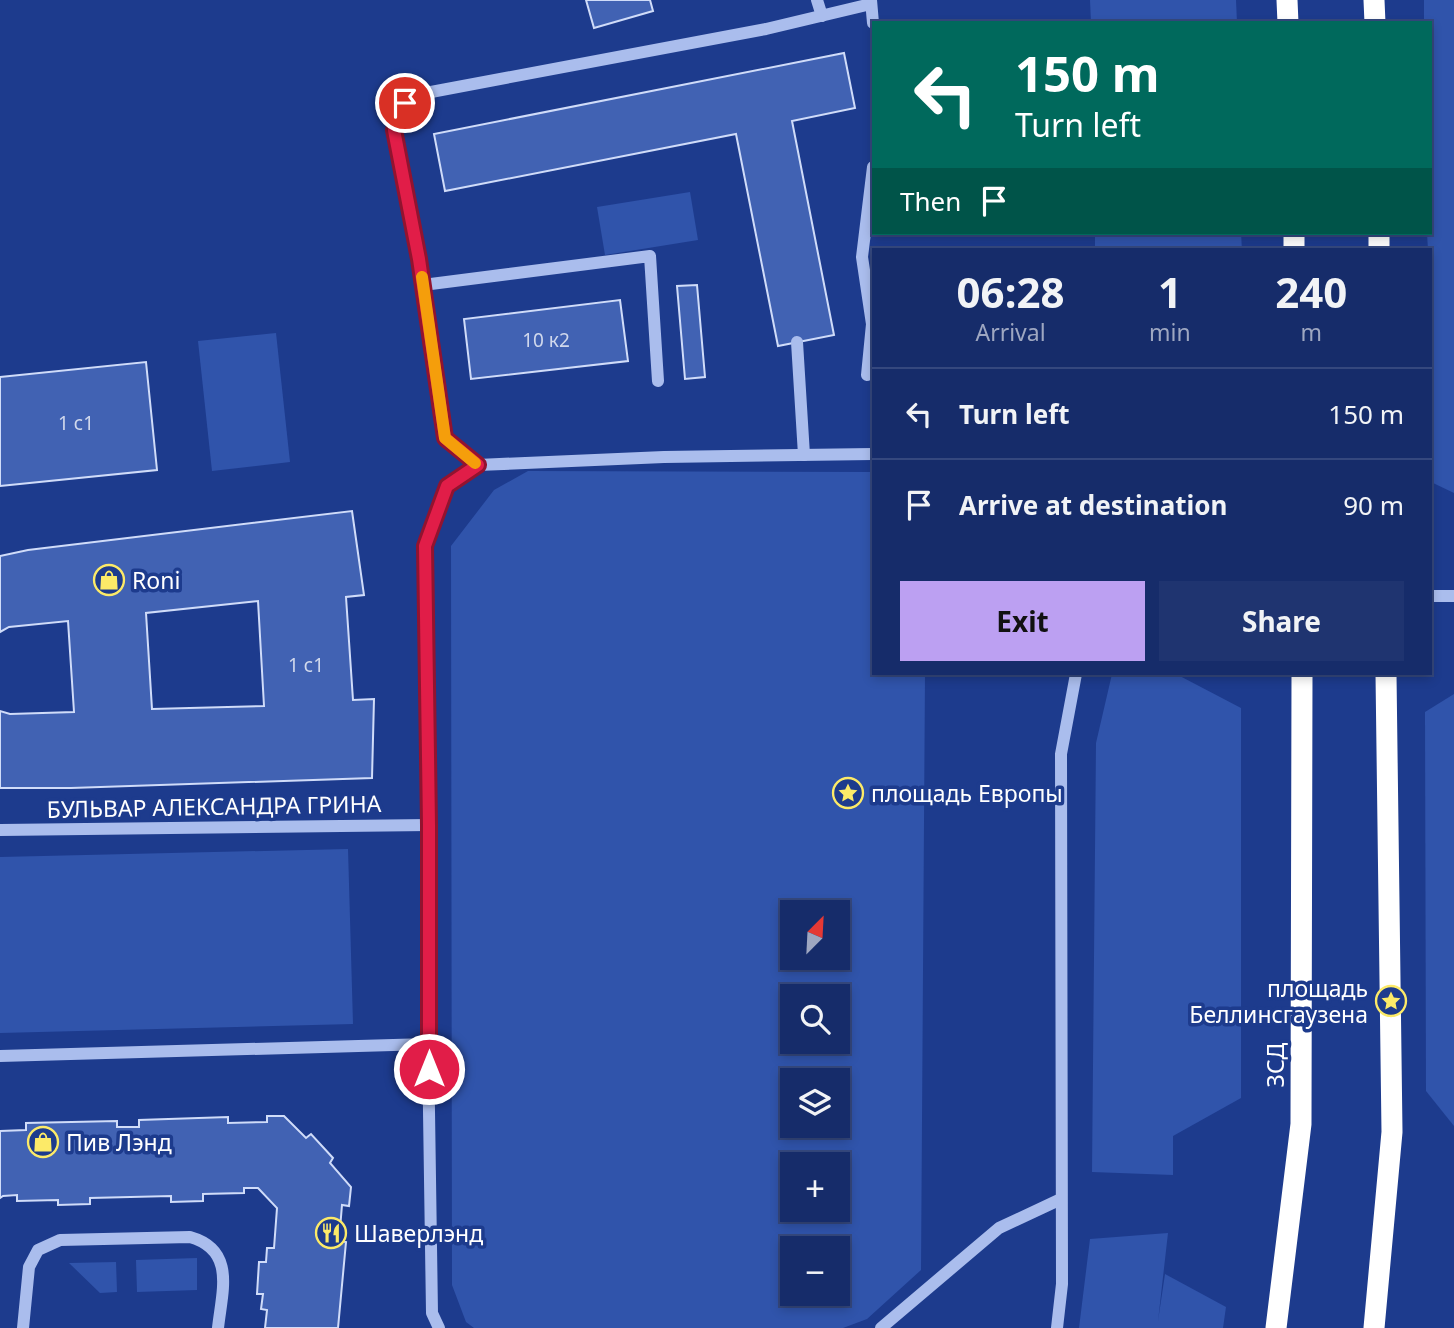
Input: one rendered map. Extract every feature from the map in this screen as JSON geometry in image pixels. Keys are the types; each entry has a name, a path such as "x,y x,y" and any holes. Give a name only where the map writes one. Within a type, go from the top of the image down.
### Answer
{"highway":[{"path":"1287,0 1288,21"},
{"path":"1374,0 1375,21"},
{"name":"ЗСД","path":"1276,1328 1301,1124 1302,675"},
{"path":"1374,1328 1392,1132 1386,675"}],"street":[{"path":"817,0 822,16"},
{"path":"478,465 445,438 423,285 394,130 405,103 431,92 766,29 871,2 873,21"},
{"path":"867,374 872,324 868,256 872,185"},
{"path":"423,285 650,256 657,381"},
{"path":"797,342 804,455"},
{"path":"439,1328 432,1313 425,546 447,486 478,465 664,457 872,454"},
{"path":"1432,596 1454,596"},
{"path":"1057,1328 1062,1284 1061,754 1076,675"},
{"name":"БУЛЬВАР АЛЕКСАНДРА ГРИНА","path":"0,830 429,825"},
{"path":"0,1056 428,1044"},
{"path":"881,1328 999,1228 1061,1199"},
{"path":"23,1328 29,1267 38,1250 60,1240 190,1237 202,1240 213,1248 220,1258 223,1271 218,1328"}],"shaded area":[{"path":"1090,0 1236,0 1237,21 1091,21"},
{"path":"1424,0 1454,0 1454,493 1432,482 1432,248 1428,248 1427,235 1432,235 1432,21 1424,21"},
{"path":"690,192 698,240 605,255 597,207"},
{"path":"1095,235 1241,235 1242,248 1095,248"},
{"path":"276,333 290,462 212,471 198,341"},
{"name":"площадь Европы","path":"528,471 872,472 872,675 925,675 921,1270 867,1319 843,1328 474,1328 466,1322 452,1285 451,546 494,490"},
{"path":"1112,675 1178,675 1241,708 1241,1098 1173,1136 1173,1175 1092,1172 1096,743"},
{"path":"1454,694 1454,1126 1426,1091 1425,712"},
{"path":"348,849 353,1024 0,1033 0,857"},
{"path":"1168,1233 1158,1321 1165,1274 1226,1307 1223,1328 1079,1328 1090,1239"},
{"path":"197,1258 197,1290 137,1292 136,1260"},
{"path":"116,1262 117,1292 100,1293 69,1263"}],"building":[{"path":"586,0 650,0 653,11 594,28"},
{"path":"844,53 855,108 792,121 834,335 778,346 736,134 445,191 434,134"},
{"path":"697,285 705,377 685,379 677,286"},
{"path":"620,300 628,361 471,379 464,319"},
{"path":"146,362 157,470 0,486 0,377"},
{"path":"352,511 364,595 346,597 353,700 374,699 372,778 0,788 0,711 10,714 74,712 68,621 9,627 0,632 0,556 28,550","holes":["258,601 264,706 152,709 146,613"]},
{"path":"267,1116 284,1116 306,1138 311,1134 333,1158 330,1163 351,1187 349,1206 342,1205 339,1241 346,1242 338,1328 265,1328 267,1310 261,1309 263,1294 257,1294 259,1262 266,1262 267,1248 274,1248 277,1208 258,1188 244,1188 244,1193 203,1194 203,1201 171,1202 171,1196 90,1198 90,1204 58,1205 58,1200 17,1201 17,1195 0,1198 0,1131 26,1130 26,1123 117,1121 117,1127 139,1127 139,1120 228,1117 228,1123 267,1122"}],"slow traffic":[{"path":"422,277 445,438 475,463"}],"place":[{"name":"Roni","path":"109,580"},
{"name":"площадь Европы","path":"848,793"},
{"name":"площадь Беллинсгаузена","path":"1391,1001"},
{"name":"Пив Лэнд","path":"43,1142"},
{"name":"Шаверлэнд","path":"331,1233"}],"route":[{"path":"405,103 394,130 419,259 445,438 478,465 447,486 425,546 429,1069"}]}
